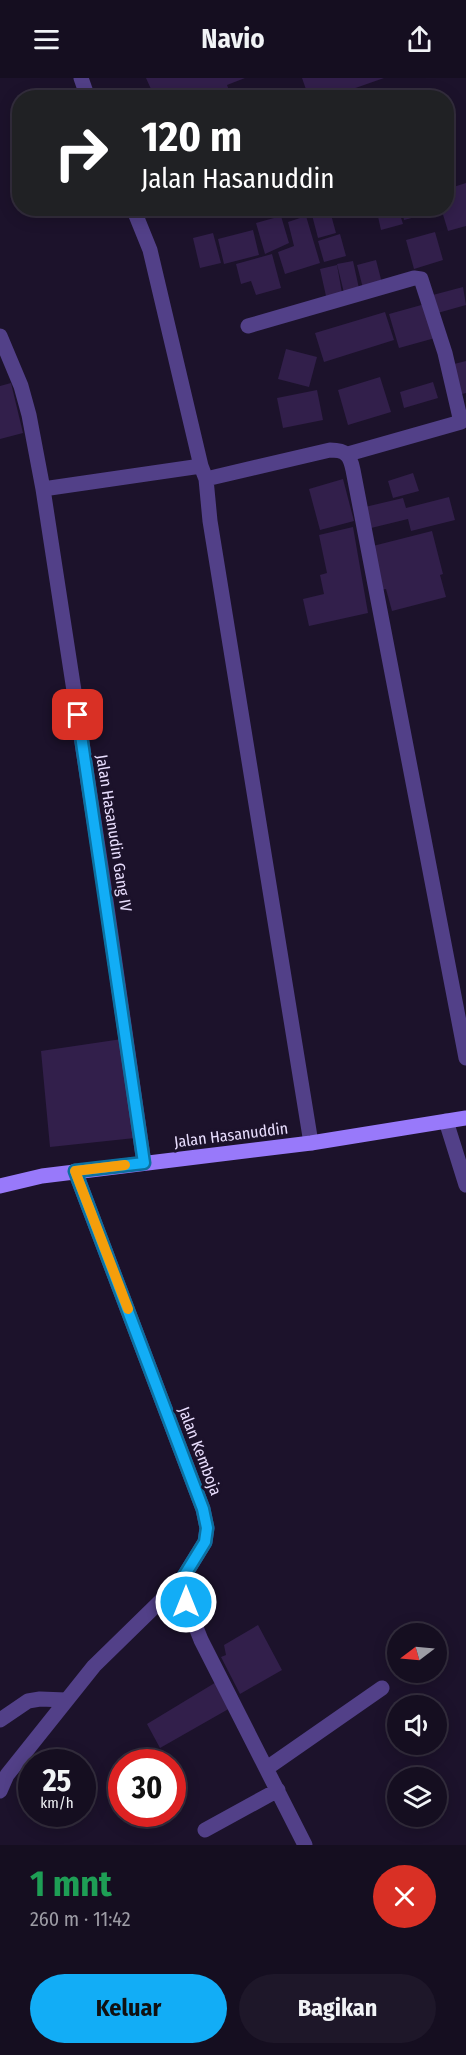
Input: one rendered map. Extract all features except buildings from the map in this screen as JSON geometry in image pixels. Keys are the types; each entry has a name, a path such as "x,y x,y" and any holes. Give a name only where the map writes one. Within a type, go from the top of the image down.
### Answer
{"main road":[{"name":"Jalan Hasanuddin","path":"0,1186 75,1171 311,1143 466,1118"}],"street":[{"path":"136,216 150,250 203,472 311,1143"},
{"path":"248,326 414,278 422,279 445,353 461,422 348,454"},
{"name":"Jalan Hasanudin Gang IV","path":"0,336 21,386 43,489 144,1163"},
{"path":"43,489 203,472 330,450 342,450 348,454 353,470 466,1058"},
{"path":"446,1121 466,1185"},
{"name":"Jalan Kemboja","path":"0,1791 7,1775 94,1666 181,1581 205,1542 207,1528 203,1509 75,1171"},
{"path":"181,1581 186,1602 201,1640 305,1845"},
{"path":"267,1768 382,1688"},
{"path":"0,1720 28,1701 66,1700"},
{"path":"205,1830 278,1790"}],"slow traffic":[{"path":"125,1165 75,1171 128,1309"}],"route":[{"path":"78,715 144,1163 75,1171 203,1509 207,1528 205,1542 181,1581 186,1602"}]}
